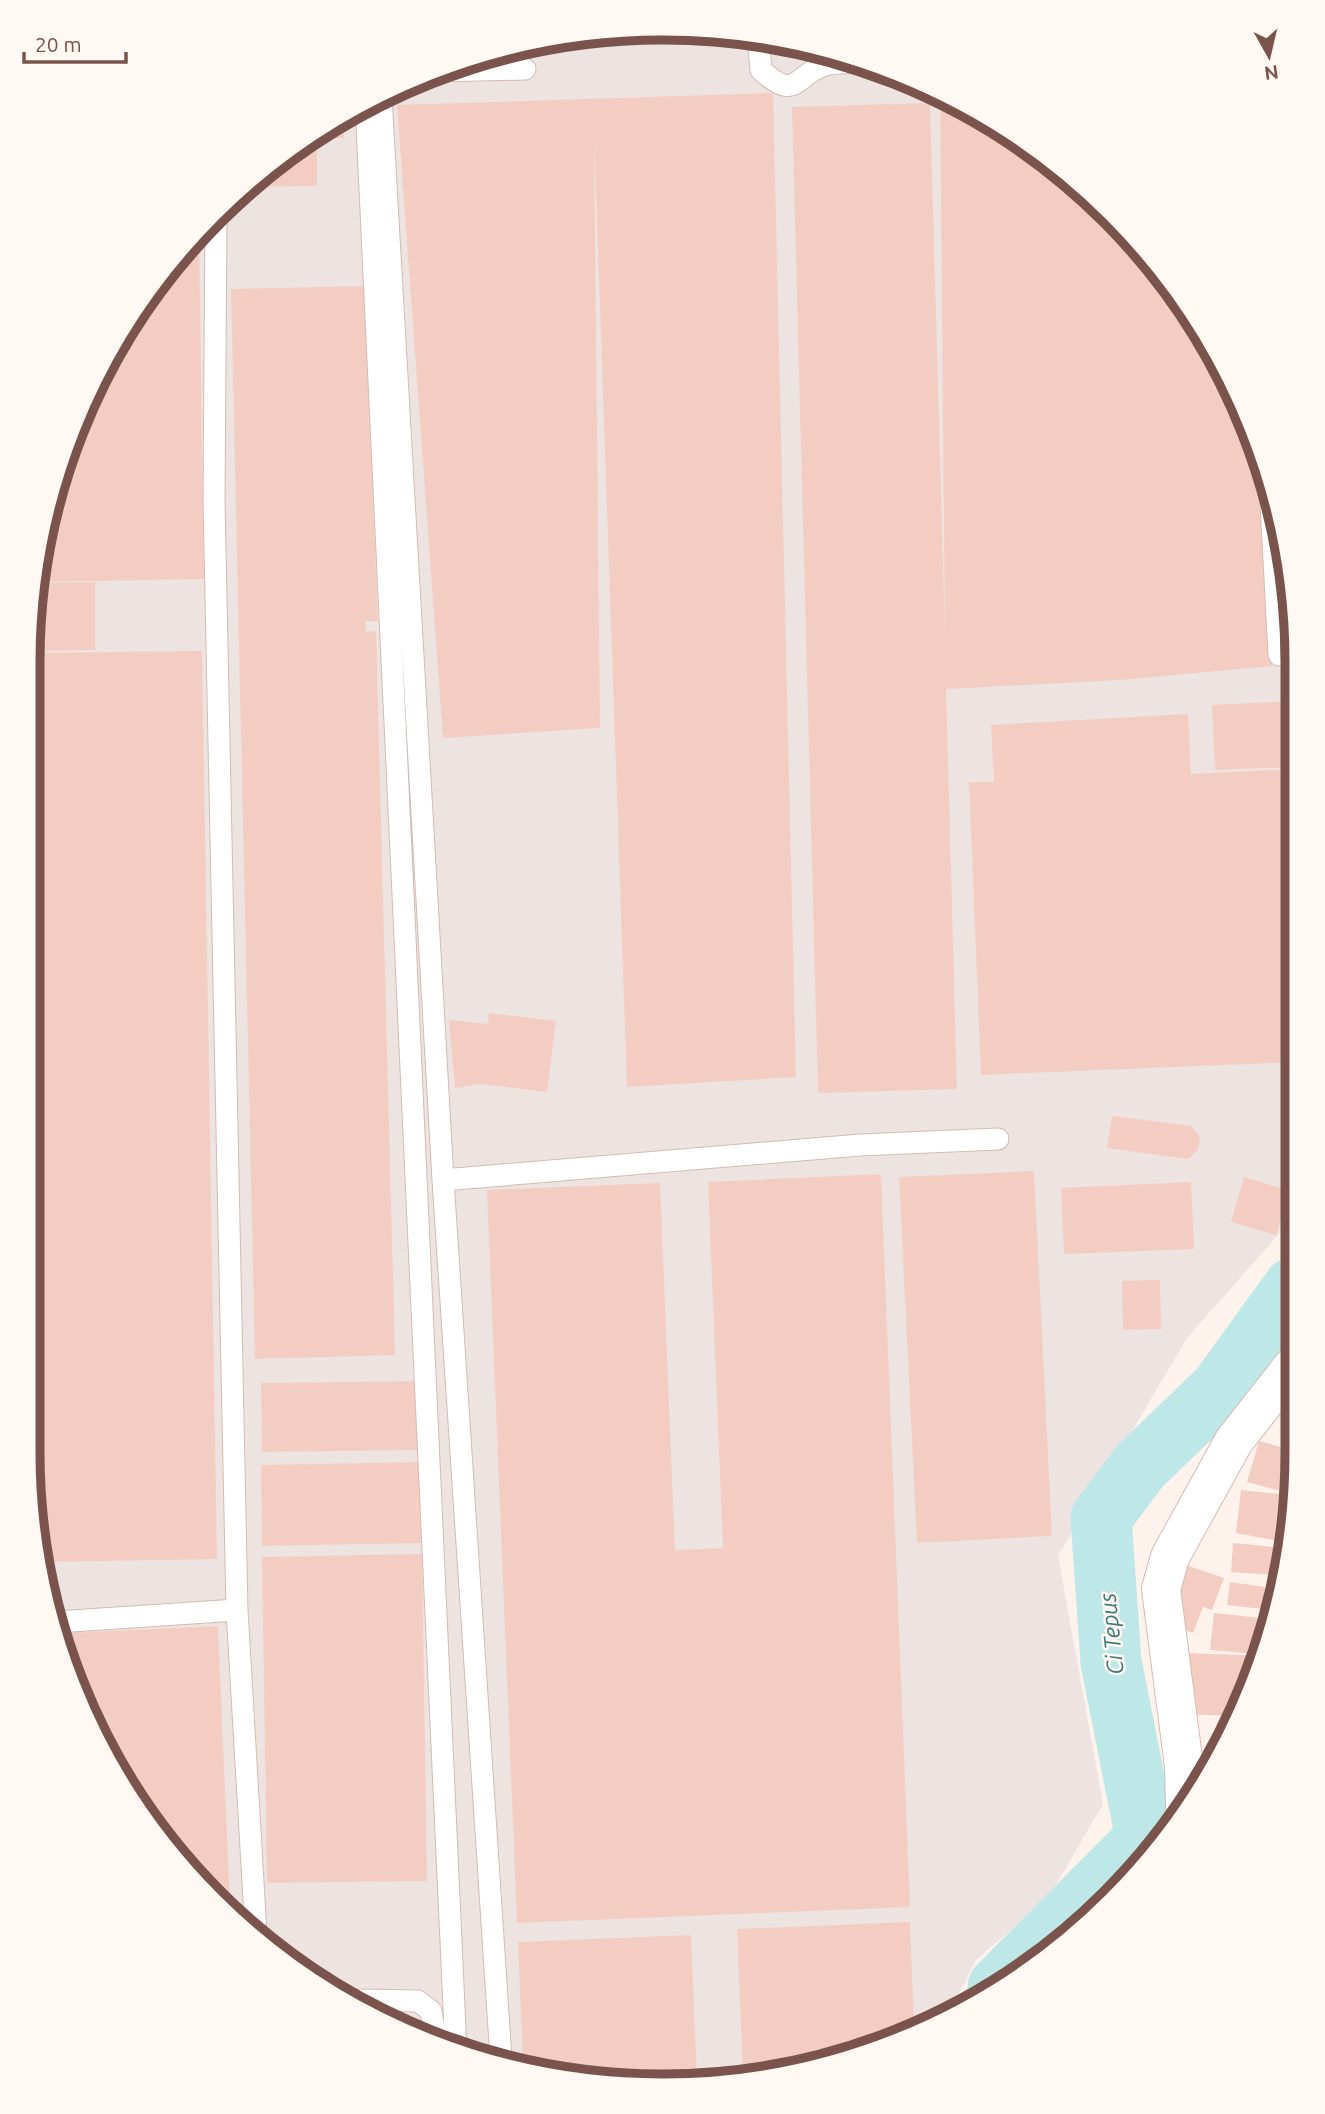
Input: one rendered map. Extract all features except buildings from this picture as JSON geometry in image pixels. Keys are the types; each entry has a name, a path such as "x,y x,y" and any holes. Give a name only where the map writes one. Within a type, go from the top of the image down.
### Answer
{"street":[{"path":"1185,1790 1184,1766 1161,1589 1170,1557 1234,1441 1285,1376"}],"lane":[{"path":"759,48 761,70 777,84 791,85 803,81 825,64 833,64"},
{"path":"472,70 524,68"},
{"path":"382,107 443,1180 501,2053"},
{"path":"367,115 402,916 429,1409 455,2038"},
{"path":"216,230 214,501 237,1610 255,1922"},
{"path":"1273,541 1279,655"},
{"path":"443,1180 860,1145 998,1139"},
{"path":"64,1621 237,1610"},
{"path":"369,2000 418,2001 431,2011 434,2030"}],"shaded area":[{"path":"662,40 744,46 824,61 863,73 938,104 974,124 1008,145 1073,195 1130,252 1156,284 1180,317 1221,387 1252,462 1264,501 1279,581 1285,662 1285,1227 1187,1338 1058,1556 1103,1804 1049,1897 976,1960 956,2000 938,2010 863,2041 784,2062 703,2072 622,2072 541,2062 462,2041 387,2010 317,1969 252,1919 195,1862 145,1797 104,1727 73,1652 61,1613 46,1533 40,1452 40,662 46,581 61,501 88,424 124,351 169,284 223,223 284,169 351,124 424,88 501,61 541,52 622,42"}],"waterway":[{"name":"Ci Tepus","path":"1036,1948 1146,1838 1111,1662 1101,1518 1140,1466 1220,1389 1285,1299"}]}
